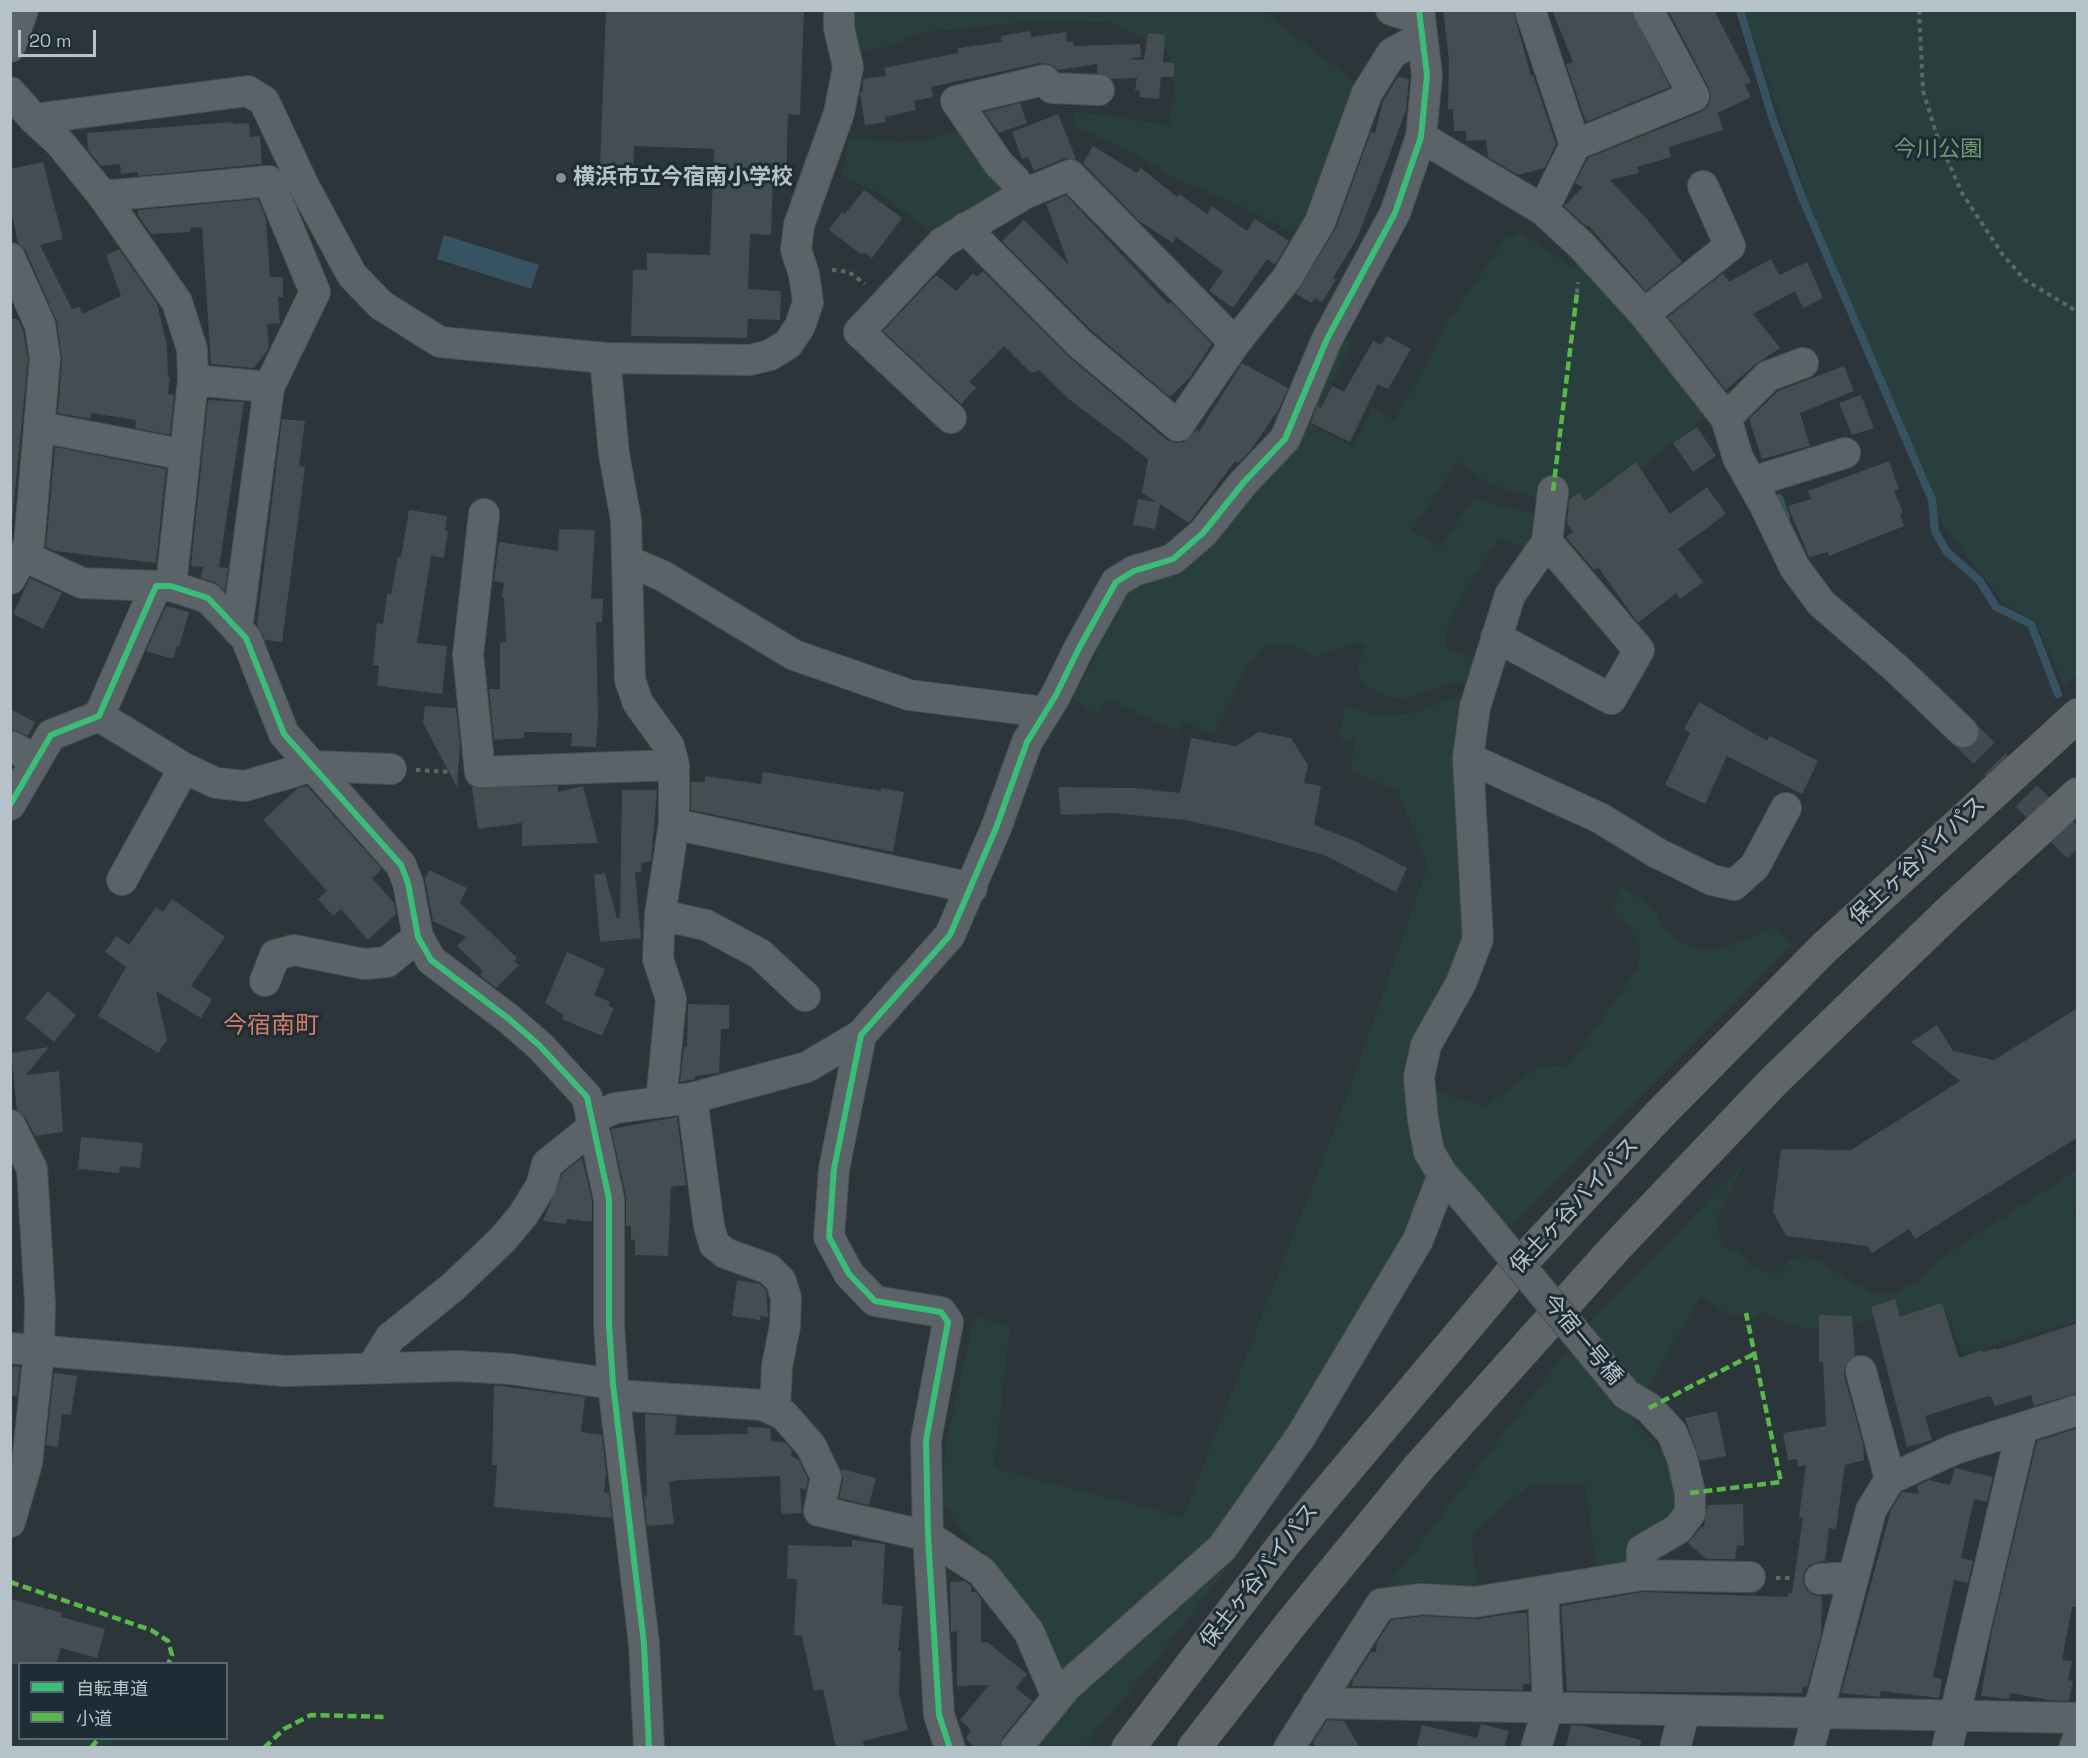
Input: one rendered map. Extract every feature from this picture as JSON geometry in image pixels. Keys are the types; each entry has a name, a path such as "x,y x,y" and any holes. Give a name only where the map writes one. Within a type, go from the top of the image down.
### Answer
{"highway":[{"name":"保土ヶ谷バイパス","path":"1128,1748 1284,1544 1510,1275 1659,1115 1824,948 2078,715"},
{"path":"1194,1748 1294,1620 1420,1466 1617,1246 1782,1073 1950,911 2078,794"}],"street":[{"path":"10,47 23,10"},
{"path":"34,120 248,91 264,101 304,186 352,275 381,305 440,342 605,358 750,360 770,355 788,344 800,326 807,302 813,271 796,250 800,225 839,112 848,67 839,28 839,10"},
{"path":"1390,10 1420,22"},
{"path":"1530,10 1575,145"},
{"path":"1543,210 1575,145 1694,96 1648,10"},
{"path":"372,1367 390,1338 454,1286 503,1239 523,1215 541,1186 547,1164 597,1113 692,1098 807,1067 861,1035 950,935 972,888 1027,742 1056,695 1116,582 1134,571 1173,559 1203,533 1244,482 1285,439 1327,339 1395,213 1421,137 1427,75 1420,22"},
{"path":"965,228 1079,344 1178,426 1234,343 1287,278 1320,222 1367,93 1392,53 1420,22"},
{"path":"1024,194 1014,179 999,164 956,101 1044,80 1053,88 1099,90"},
{"path":"10,92 34,120 60,143 103,196 177,302 192,349 193,380 185,455 164,586 99,716 51,735 23,753 10,805"},
{"path":"1421,137 1543,210 1581,245 1644,314 1726,418 1738,458 1795,568 1821,603 1898,670 1963,732"},
{"path":"951,418 860,332 880,295 942,243 1024,194 1071,175 1234,343"},
{"path":"103,196 269,181 315,292 268,387 237,629"},
{"path":"1644,314 1730,246 1703,186"},
{"path":"10,258 40,326 45,358 28,544 17,568 82,583 164,586 208,598 246,638 284,734 401,865 408,883 418,937 431,960 517,1026 597,1113 609,1199 609,1325 644,1644 649,1748"},
{"path":"605,358 614,454 626,520 630,680 638,703 669,746 674,765 674,824 660,915 658,958 671,999 661,1102"},
{"path":"1726,418 1768,376 1803,363"},
{"path":"193,380 268,387"},
{"path":"40,427 185,455"},
{"path":"1752,482 1845,453"},
{"path":"1496,637 1611,699 1640,650 1547,542 1554,491"},
{"path":"484,514 468,655 480,772 674,765"},
{"name":"今宿一号橋","path":"1547,542 1510,595 1475,707 1468,758 1478,939 1461,983 1426,1045 1419,1077 1429,1152 1443,1175 1626,1394 1649,1408 1672,1433 1682,1458 1690,1493 1690,1513 1678,1529 1642,1551 1641,1575"},
{"path":"628,561 663,576 794,655 909,695 1044,712"},
{"path":"99,716 184,768 216,783 245,786 313,766 391,769"},
{"path":"1468,758 1600,818 1656,853 1712,880 1734,885 1755,866 1786,808"},
{"path":"122,880 184,768"},
{"path":"674,824 972,888"},
{"path":"660,915 706,926 760,954 805,996"},
{"path":"265,981 275,954 294,950 364,964 387,962 418,937"},
{"path":"861,1035 834,1169 829,1237 849,1274 875,1301 941,1312 948,1322 926,1440 928,1536 939,1714 950,1748"},
{"path":"692,1098 709,1226 714,1244 735,1258 769,1269 781,1281 785,1326 777,1366 775,1410"},
{"path":"10,1125 33,1169 39,1282 25,1349 27,1463 10,1522"},
{"path":"1016,1748 1057,1697 1222,1548 1302,1436 1412,1250 1443,1175"},
{"path":"25,1349 285,1371 457,1366 511,1369 615,1390 763,1405 784,1415 811,1446 826,1477 819,1511 928,1536 982,1572 1029,1632 1057,1697"},
{"path":"1861,1371 1890,1479"},
{"path":"1809,1748 1871,1510 1890,1479 1955,1449 2078,1410"},
{"path":"1947,1748 2022,1429"},
{"path":"1289,1748 1381,1605 1422,1599 1475,1602 1641,1575 1750,1577"},
{"path":"1820,1580 1852,1577"},
{"path":"1536,1748 1548,1707 1543,1592"},
{"path":"1317,1703 2078,1718"},
{"path":"1675,1748 1685,1710"},
{"path":"2074,1748 2078,1738"}],"path":[{"path":"1919,10 1923,91 1938,139 1962,193 2003,255 2025,280 2078,312"},
{"path":"813,271 849,272 880,295"},
{"path":"391,769 480,772"},
{"path":"1750,1577 1820,1580"}],"green space":[{"path":"848,11 1262,11 1362,87 1314,205 1294,233 1236,204 1177,180 1126,149 1072,125 1076,111 1169,125 1175,83 1166,49 1113,23 1045,20 918,33 895,46 852,52"},
{"name":"今川公園","path":"1744,11 2077,11 2078,674 2064,686 2035,621 2003,602 1944,527 1808,200"},
{"path":"961,131 1009,195 937,237 880,194 842,176 849,138 912,143"},
{"path":"1518,231 1572,267 1578,258 1715,410 1590,509 1577,496 1561,513 1545,501 1489,484 1457,462 1412,530 1440,547 1473,499 1544,516 1532,552 1500,537 1466,589 1446,632 1446,648 1481,661 1474,683 1457,681 1404,699 1389,697 1363,684 1359,676 1359,664 1365,647 1360,642 1313,657 1299,648 1280,643 1262,649 1246,670 1214,736 1184,722 1178,732 1108,699 1097,716 1073,698 1097,653 1083,647 1117,593 1218,530 1338,331 1352,343 1311,425 1353,446 1372,407 1394,420 1434,350 1447,322 1508,235 1513,238"},
{"path":"1450,698 1470,699 1467,945 1427,1023 1432,1177 1411,1238 1216,1543 1064,1678 942,1501 945,1447 974,1317 1010,1326 994,1468 1183,1517 1340,1115 1428,865 1398,792 1350,770 1356,739 1351,739 1347,744 1339,736 1345,706 1376,714 1397,715 1417,712"},
{"path":"1622,885 1657,912 1661,925 1680,942 1701,951 1729,946 1775,927 1792,946 1504,1235 1443,1157 1430,1089 1486,1107 1538,1067 1569,1065 1638,968 1640,948 1631,929 1611,912"},
{"path":"1746,1161 1716,1220 1722,1247 1741,1252 1750,1265 1765,1272 1779,1273 1790,1260 1803,1256 1816,1260 1871,1293 1891,1295 1916,1281 1943,1257 2077,1169 2077,1203 2072,1208 2077,1222 2077,1321 1963,1354 1945,1311 1905,1327 1898,1309 1861,1323 1807,1329 1786,1324 1762,1312 1753,1319 1722,1311 1701,1296 1640,1402 1581,1331"},
{"path":"1567,1350 1675,1464 1684,1526 1637,1561 1597,1571 1585,1485 1530,1485 1471,1534 1478,1586 1526,1583 1379,1597"},
{"path":"1251,1537 1157,1659 1083,1747 1034,1748 1064,1708 1222,1559"},
{"path":"39,1740 114,1740 111,1747 36,1747"}],"water":[{"path":"444,235 539,265 531,289 437,259"}],"building":[{"path":"606,10 804,10 800,115 788,114 786,178 773,177 771,235 750,234 748,289 781,291 780,320 748,319 747,338 631,336 633,270 647,270 647,253 710,255 714,149 634,146 633,168 600,167"},
{"path":"1443,10 1513,10 1531,76 1533,75 1556,144 1545,168 1518,175 1488,157 1486,140 1466,141 1466,131 1454,131 1453,109 1448,109 1449,60"},
{"path":"1552,10 1631,10 1670,87 1586,122 1566,64 1573,62"},
{"path":"1668,10 1714,10 1751,82 1745,85 1751,97 1718,113 1723,130 1669,147 1671,157 1637,167 1639,173 1610,180 1646,218 1682,262 1646,291 1588,225 1587,227 1564,206 1583,187 1575,183 1588,158 1701,112 1708,106 1711,97 1709,88"},
{"path":"1030,31 1031,37 1066,32 1067,42 1073,41 1074,46 1140,44 1141,57 1128,59 1144,60 1148,33 1165,35 1163,62 1174,63 1174,77 1161,77 1159,99 1139,97 1140,91 1135,90 1137,78 1111,79 1097,73 1097,64 1058,70 1049,64 1040,63 931,87 933,97 914,101 916,110 885,117 886,122 865,125 860,93 863,91 863,79 886,76 884,68 958,53 958,48 1002,42 1001,36"},
{"path":"1398,77 1409,79 1406,110 1388,159 1357,238 1333,278 1336,279 1322,302 1315,298 1312,303 1296,294 1336,228 1371,132 1375,133 1383,101"},
{"path":"1020,103 1027,123 999,133 984,112"},
{"path":"1058,114 1076,159 1063,159 1034,171 1028,157 1022,159 1012,132"},
{"path":"233,122 233,124 249,123 250,137 260,136 262,164 138,176 138,172 121,174 120,164 101,166 88,150 87,133"},
{"path":"1093,146 1137,173 1141,168 1177,197 1179,194 1207,214 1212,206 1247,231 1255,219 1289,241 1275,265 1267,259 1233,308 1209,291 1223,271 1176,237 1173,243 1139,221 1083,163"},
{"path":"43,162 63,239 40,245 72,309 80,307 82,314 121,296 106,255 119,249 157,304 167,346 168,377 170,377 168,394 174,395 170,435 135,428 136,420 91,413 90,419 58,413 62,359 57,322 26,251 18,243 10,205 10,169"},
{"path":"864,190 902,218 872,258 864,252 862,255 829,230 842,212 845,214"},
{"path":"1066,195 1168,304 1171,302 1212,344 1190,377 1170,397 1091,330 1002,241 1024,220 1069,265 1046,204"},
{"path":"258,199 266,219 270,277 283,277 283,297 278,297 280,323 267,324 269,348 254,368 211,364 202,228 191,227 190,232 151,234 138,215 138,210"},
{"path":"1771,259 1779,275 1807,262 1823,298 1803,308 1795,291 1753,314 1780,348 1756,364 1726,390 1668,317 1723,273 1729,282"},
{"path":"983,271 1068,356 1167,440 1176,443 1184,442 1196,430 1199,432 1242,363 1288,388 1279,409 1250,451 1238,463 1235,461 1189,523 1160,504 1155,529 1133,525 1138,499 1156,502 1142,493 1148,459 1070,400 1039,370 1031,373 1004,346 969,382 976,388 961,404 883,331 936,275 956,291 973,273 977,277"},
{"path":"10,319 18,319 23,330 28,359 10,542"},
{"path":"1387,336 1411,349 1388,389 1378,384 1350,442 1311,423 1317,406 1321,408 1332,386 1344,392 1373,341 1381,345"},
{"path":"1844,366 1854,391 1800,413 1810,446 1762,459 1749,419 1778,391"},
{"path":"1861,395 1874,428 1852,435 1839,403"},
{"path":"208,400 244,402 219,567 228,568 225,591 214,582 201,578 203,567 191,566"},
{"path":"282,419 305,421 299,466 305,467 282,642 265,640 257,624"},
{"path":"1697,427 1716,456 1693,472 1673,443"},
{"path":"55,447 166,469 156,563 55,551 46,547"},
{"path":"1889,461 1899,489 1894,491 1903,513 1900,514 1904,526 1829,556 1828,552 1809,557 1788,506 1811,499 1808,491"},
{"path":"1636,462 1670,514 1707,487 1726,514 1678,549 1703,582 1680,599 1676,593 1638,623 1598,567 1594,570 1566,537 1573,532 1567,523 1569,500 1579,493 1585,501"},
{"path":"409,510 447,516 445,531 448,531 444,558 431,556 417,643 447,646 442,694 377,686 379,665 373,665 377,623 383,624 387,594 391,594 398,557 401,557"},
{"path":"559,529 595,530 591,598 603,599 602,622 596,622 598,719 596,747 571,746 572,733 524,732 524,738 494,740 489,689 500,689 500,643 506,642 504,598 502,597 504,583 494,581 499,542 558,551"},
{"path":"30,578 62,593 43,629 13,614"},
{"path":"166,606 189,612 179,647 177,646 173,659 146,651"},
{"path":"1699,702 1767,741 1770,736 1818,761 1802,794 1727,756 1705,804 1665,785 1690,733 1684,729"},
{"path":"425,706 456,708 460,743 457,787 423,723"},
{"path":"10,709 35,722 28,736 10,729"},
{"path":"1259,732 1291,738 1308,765 1304,783 1321,786 1314,825 1355,841 1407,868 1396,892 1324,855 1235,831 1185,820 1111,813 1061,815 1058,787 1134,788 1180,793 1191,738 1236,746"},
{"path":"763,772 881,791 881,788 904,792 893,852 691,810 691,782 705,782 705,776 761,784"},
{"path":"307,786 382,869 372,878 394,903 396,914 368,940 341,909 333,916 318,899 327,891 263,820 298,788"},
{"path":"558,786 558,792 583,786 598,843 522,846 522,823 478,829 472,787"},
{"path":"622,790 657,790 651,861 641,863 642,871 635,873 641,938 600,942 594,875 605,873 617,919 620,918"},
{"path":"429,870 467,888 460,903 517,958 514,961 519,965 496,988 480,975 483,971 457,946 466,937 433,921 425,879"},
{"path":"172,899 225,937 191,986 212,999 201,1018 156,991 167,1040 158,1053 98,1016 126,967 105,952 116,936 129,945 156,907 163,912"},
{"path":"567,952 605,969 594,995 610,1002 608,1006 614,1008 602,1036 562,1019 564,1015 545,1003"},
{"path":"48,991 76,1015 54,1042 25,1018"},
{"path":"688,1004 729,1005 729,1029 721,1029 719,1073 695,1076 695,1079 680,1082 684,1047 687,1047"},
{"path":"2078,1008 2078,1137 1915,1239 1909,1229 1872,1253 1867,1246 1786,1236 1773,1212 1781,1149 1851,1150 1960,1081 1911,1042 1937,1025 1953,1051 1994,1060"},
{"path":"49,1047 26,1075 59,1071 63,1132 35,1136 25,1117 17,1110 11,1053"},
{"path":"677,1117 686,1185 671,1187 668,1256 635,1255 635,1240 631,1239 631,1226 626,1226 626,1196 611,1129"},
{"path":"81,1137 143,1143 140,1168 120,1166 119,1173 78,1169"},
{"path":"582,1158 592,1201 592,1222 567,1219 566,1224 543,1221 562,1174"},
{"path":"737,1280 760,1284 766,1290 768,1317 760,1316 760,1320 732,1316"},
{"path":"1895,1299 1900,1317 1942,1303 1959,1358 1982,1350 1983,1352 1996,1348 1996,1350 2078,1323 2078,1393 2034,1406 2031,1395 1995,1406 1992,1398 1988,1396 1925,1416 1932,1440 1907,1447 1871,1307"},
{"path":"1819,1315 1852,1316 1855,1355 1845,1366 1844,1375 1863,1444 1864,1460 1845,1465 1836,1529 1829,1528 1825,1561 1811,1564 1804,1572 1803,1581 1806,1589 1813,1595 1822,1596 1821,1635 1807,1687 1803,1686 1802,1693 1567,1691 1561,1606 1642,1592 1788,1597 1788,1593 1792,1593 1803,1518 1799,1517 1806,1465 1798,1467 1797,1459 1788,1460 1783,1433 1826,1426 1823,1362 1819,1362"},
{"path":"10,1366 20,1367 17,1396 10,1395"},
{"path":"54,1373 77,1376 71,1415 62,1414 58,1447 46,1445"},
{"path":"494,1385 585,1397 581,1432 602,1435 606,1474 604,1492 609,1493 612,1518 494,1507 497,1465 492,1465"},
{"path":"1717,1411 1726,1456 1700,1461 1685,1418"},
{"path":"645,1414 677,1416 675,1435 748,1434 747,1427 770,1428 771,1441 786,1443 792,1450 791,1456 799,1460 808,1479 806,1490 800,1488 802,1513 781,1514 780,1476 680,1480 669,1482 674,1524 647,1526 644,1496 647,1497"},
{"path":"2078,1428 2078,1607 2072,1607 2062,1660 2072,1661 2068,1680 2073,1681 2069,1701 2010,1693 2009,1699 1981,1696 1992,1630 2037,1441"},
{"path":"1955,1468 1993,1477 1987,1502 1974,1499 1961,1558 1973,1561 1968,1583 1954,1580 1933,1677 1942,1679 1939,1698 1881,1691 1880,1697 1841,1693 1891,1510 1902,1492 1919,1494 1917,1486 1929,1480 1950,1485"},
{"path":"841,1469 876,1478 869,1505 839,1498 843,1480"},
{"path":"1743,1504 1744,1546 1737,1545 1735,1559 1706,1559 1688,1543 1701,1527 1704,1527 1707,1505"},
{"path":"852,1540 885,1544 882,1604 903,1606 898,1651 901,1651 899,1694 908,1730 863,1741 864,1748 836,1748 823,1689 814,1691 802,1636 794,1635 797,1579 787,1579 788,1545 852,1547"},
{"path":"965,1581 971,1586 971,1592 976,1592 981,1599 981,1642 987,1642 1027,1674 1016,1688 1032,1701 1003,1737 999,1748 974,1748 966,1738 971,1730 960,1720 989,1685 957,1686 957,1631 951,1632 950,1582"},
{"path":"10,1599 63,1613 61,1617 105,1629 97,1658 61,1648 57,1662 10,1664"},
{"path":"1527,1613 1530,1684 1523,1684 1523,1690 1352,1686 1353,1680 1371,1652 1376,1652 1377,1642 1391,1620 1423,1616 1478,1619"},
{"path":"1327,1720 1344,1721 1360,1748 1316,1748 1313,1742"},
{"path":"1481,1724 1509,1731 1504,1748 1416,1748 1422,1725 1477,1738"},
{"path":"1571,1725 1641,1740 1640,1748 1566,1748"}],"waterway":[{"path":"1740,10 1772,117 1803,200 1932,500 1935,531 1947,552 1979,580 1996,607 2031,624 2058,694"},
{"path":"1779,498 1786,517"}],"tunnel":[{"path":"1963,732 2078,848"}],"marked path":[{"path":"1553,491 1577,293"},
{"path":"1690,1493 1781,1482 1746,1313"},
{"path":"1649,1408 1754,1354"},
{"path":"10,1582 151,1630 168,1641 172,1655 169,1662"},
{"path":"264,1748 284,1729 311,1715 387,1717"},
{"path":"91,1748 97,1740"}],"cycle path":[{"path":"950,1748 939,1715 928,1536 926,1440 948,1322 941,1312 875,1301 849,1274 829,1237 834,1169 861,1035 950,935 996,828 1027,742 1056,695 1116,582 1134,571 1173,559 1203,533 1244,482 1285,439 1327,339 1395,213 1421,137 1427,75 1419,10"},
{"path":"10,805 51,735 99,716 156,586 171,586 208,598 246,638 284,734 401,865 408,883 418,937 431,960 509,1019 540,1046 587,1097 609,1199 609,1325 613,1384 644,1644 649,1748"}],"place":[{"name":"横浜市立今宿南小学校","path":"561,178"}],"district":[{"name":"今宿南町","path":"271,1026"}]}
